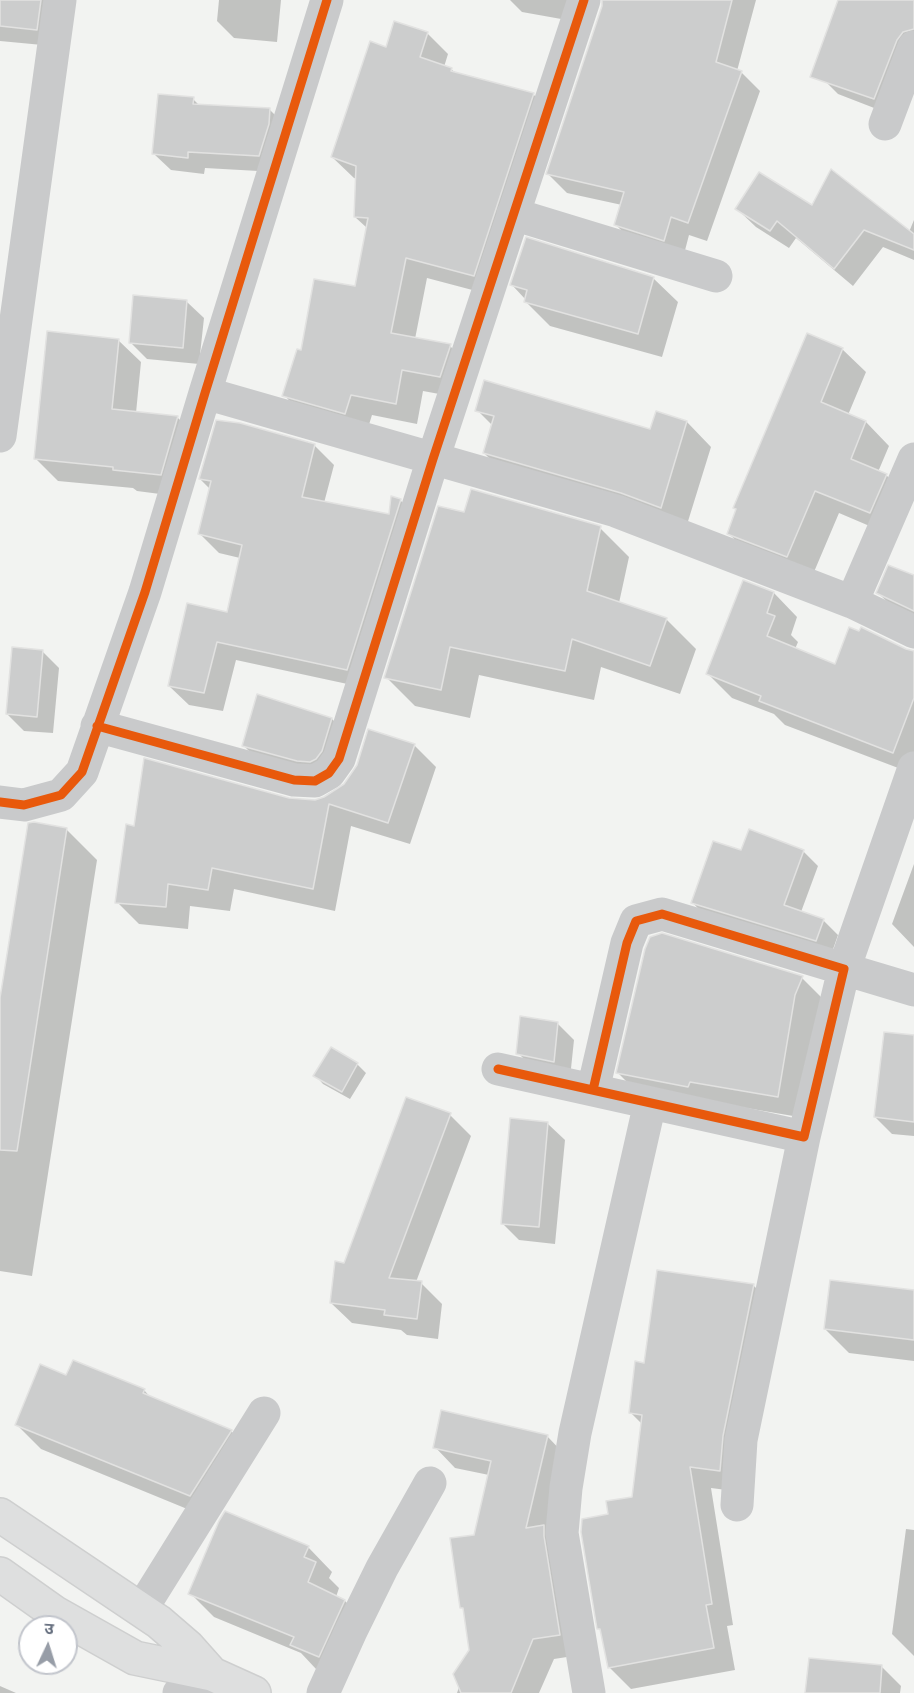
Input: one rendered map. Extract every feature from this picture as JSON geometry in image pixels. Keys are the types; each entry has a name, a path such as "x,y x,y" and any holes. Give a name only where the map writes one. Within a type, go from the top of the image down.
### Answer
{"main road":[{"path":"0,1515 159,1622 188,1647 212,1674"},
{"path":"0,1574 56,1613 135,1658 212,1674 254,1693"}],"street":[{"path":"0,436 10,299 60,0"},
{"path":"0,802 24,805 61,795 81,772 145,592 327,0"},
{"path":"97,726 294,780 315,781 329,773 339,759 433,459 584,0"},
{"path":"885,124 914,47"},
{"path":"513,214 716,276"},
{"path":"205,393 616,511 852,602 914,632"},
{"path":"852,602 914,459"},
{"path":"737,1505 741,1440 804,1137 844,969 914,768"},
{"path":"593,1090 627,943 636,921 662,914 914,990"},
{"path":"498,1069 804,1137"},
{"path":"590,1693 562,1533 566,1488 575,1433 650,1103"},
{"path":"141,1610 264,1413"},
{"path":"323,1693 367,1598 430,1482"},
{"path":"178,1693 212,1674"}],"building":[{"path":"0,0 41,0 37,30 0,26"},
{"path":"602,0 732,0 716,62 742,71 688,223 671,217 664,241 614,225 624,192 546,174 602,6"},
{"path":"838,0 914,0 914,29 903,32 897,40 874,99 810,77"},
{"path":"394,21 428,32 420,57 452,68 451,71 534,93 474,276 406,258 391,333 451,344 440,377 402,370 396,404 351,395 345,414 282,396 297,349 301,350 314,279 355,286 368,218 354,217 356,166 331,157 370,41 386,47"},
{"path":"158,94 194,97 193,104 270,108 269,124 259,156 188,152 188,158 152,154"},
{"path":"831,169 914,234 914,250 864,230 834,269 777,221 770,231 735,209 759,172 812,205"},
{"path":"526,237 654,277 638,334 524,302 527,290 510,285"},
{"path":"133,295 187,300 183,348 129,343"},
{"path":"47,331 119,339 112,409 178,416 161,475 113,470 113,467 34,459"},
{"path":"807,333 843,348 821,402 866,421 851,459 887,474 870,513 815,491 787,557 727,534 736,509 733,508"},
{"path":"484,380 650,429 656,411 687,421 661,508 621,493 483,453 494,416 475,411"},
{"path":"216,420 240,423 315,444 302,497 389,514 391,496 401,499 347,670 217,642 204,693 168,686 187,603 227,612 242,545 198,534 211,481 199,479"},
{"path":"471,489 601,526 587,591 667,618 650,666 572,639 565,671 450,647 441,690 384,678 438,506 464,512"},
{"path":"888,565 914,575 914,611 876,593"},
{"path":"743,580 774,592 767,613 775,616 767,636 835,664 849,627 859,631 861,627 914,651 914,698 893,753 759,701 761,696 706,674"},
{"path":"12,647 43,650 37,717 6,714"},
{"path":"257,694 332,718 322,751 316,759 310,762 297,761 242,746"},
{"path":"368,729 415,744 388,823 329,804 313,889 212,868 208,890 168,884 166,907 115,903 126,824 134,826 144,758 289,798 315,800 344,784 357,765"},
{"path":"28,823 67,828 17,1151 0,1150 0,998"},
{"path":"749,829 804,850 784,905 824,919 816,941 691,903 713,841 741,850"},
{"path":"662,933 803,976 795,995 778,1097 690,1082 688,1087 616,1073 645,949 650,937"},
{"path":"520,1016 558,1022 554,1062 516,1054"},
{"path":"884,1032 914,1035 914,1122 874,1117"},
{"path":"331,1047 358,1063 342,1092 313,1076"},
{"path":"406,1097 451,1113 389,1278 422,1281 417,1319 384,1315 385,1310 330,1303 335,1261 344,1263"},
{"path":"510,1118 548,1122 539,1227 501,1224"},
{"path":"657,1270 754,1284 723,1436 720,1471 690,1467 712,1604 706,1605 714,1648 608,1668 600,1629 597,1629 581,1532 582,1519 608,1514 606,1501 632,1497 642,1415 629,1413 635,1361 644,1363"},
{"path":"830,1280 914,1290 914,1340 824,1329"},
{"path":"73,1360 145,1389 143,1393 232,1430 190,1496 15,1425 40,1364 66,1375"},
{"path":"441,1410 548,1435 526,1528 544,1525 560,1635 533,1639 511,1693 461,1693 453,1674 469,1650 463,1608 460,1608 450,1538 474,1535 491,1461 433,1448"},
{"path":"225,1511 309,1546 304,1557 316,1562 308,1582 345,1600 319,1657 290,1645 294,1637 188,1594"},
{"path":"809,1658 882,1665 880,1693 805,1693"}],"cycle path":[{"path":"0,802 24,805 61,795 82,772 145,592 327,0"},
{"path":"97,726 294,780 315,781 329,773 339,759 433,459 584,0"},
{"path":"498,1069 804,1137 844,969 662,914 636,921 627,943 593,1090"}]}
